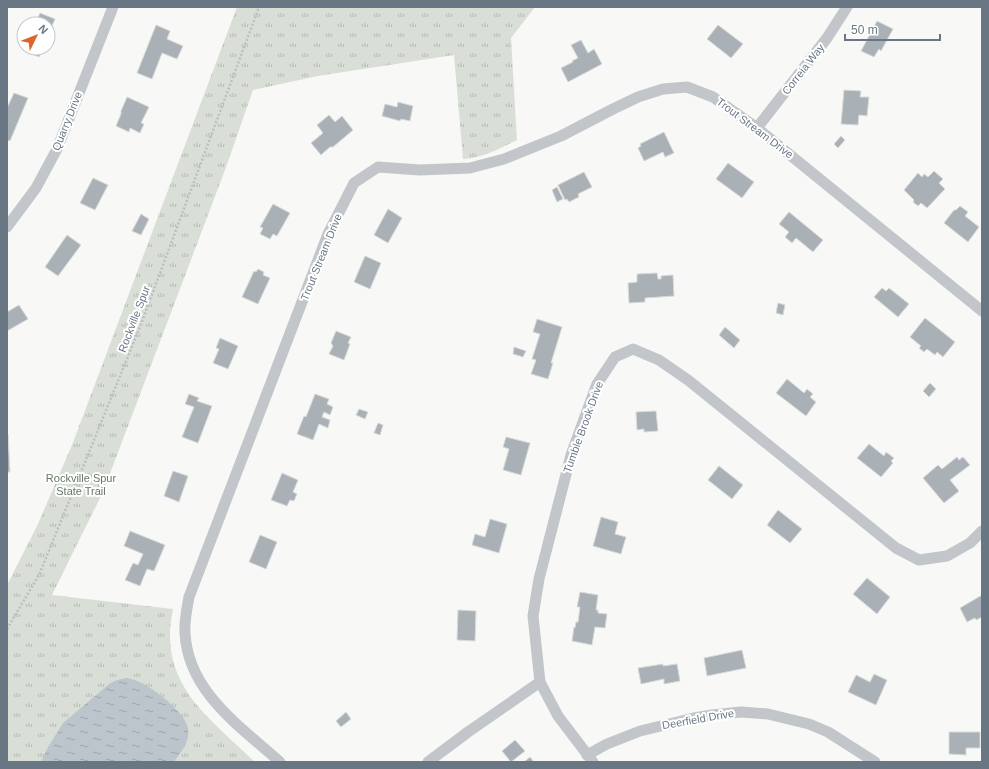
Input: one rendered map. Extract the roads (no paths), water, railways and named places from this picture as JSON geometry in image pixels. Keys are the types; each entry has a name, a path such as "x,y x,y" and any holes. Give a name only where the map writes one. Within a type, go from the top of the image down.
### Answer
{"street":[{"name":"Quarry Drive","path":"7,227 36,188 57,149 113,7"},
{"name":"Correia Way","path":"757,128 827,38 847,7"},
{"name":"Trout Stream Drive","path":"280,762 220,709 202,686 191,668 185,633 189,597 328,234 354,183 378,167 420,170 470,168 504,159 561,136 638,97 663,89 688,87 713,96 757,128 982,311"},
{"name":"Tumble Brook Drive","path":"590,759 558,716 540,682 533,616 538,579 571,455 597,384 615,357 633,349 659,360 688,380 896,548 919,560 947,556 970,543 982,531"},
{"path":"428,762 540,682"},
{"name":"Deerfield Drive","path":"590,759 607,744 640,731 706,716 741,712 768,714 809,724 828,732 876,762"}],"water":[{"path":"126,678 143,684 163,697 172,705 186,722 188,738 174,762 41,762 48,747 63,723 109,684"}],"park label":[{"name":"Rockville Spur State Trail","path":"81,484"}]}
